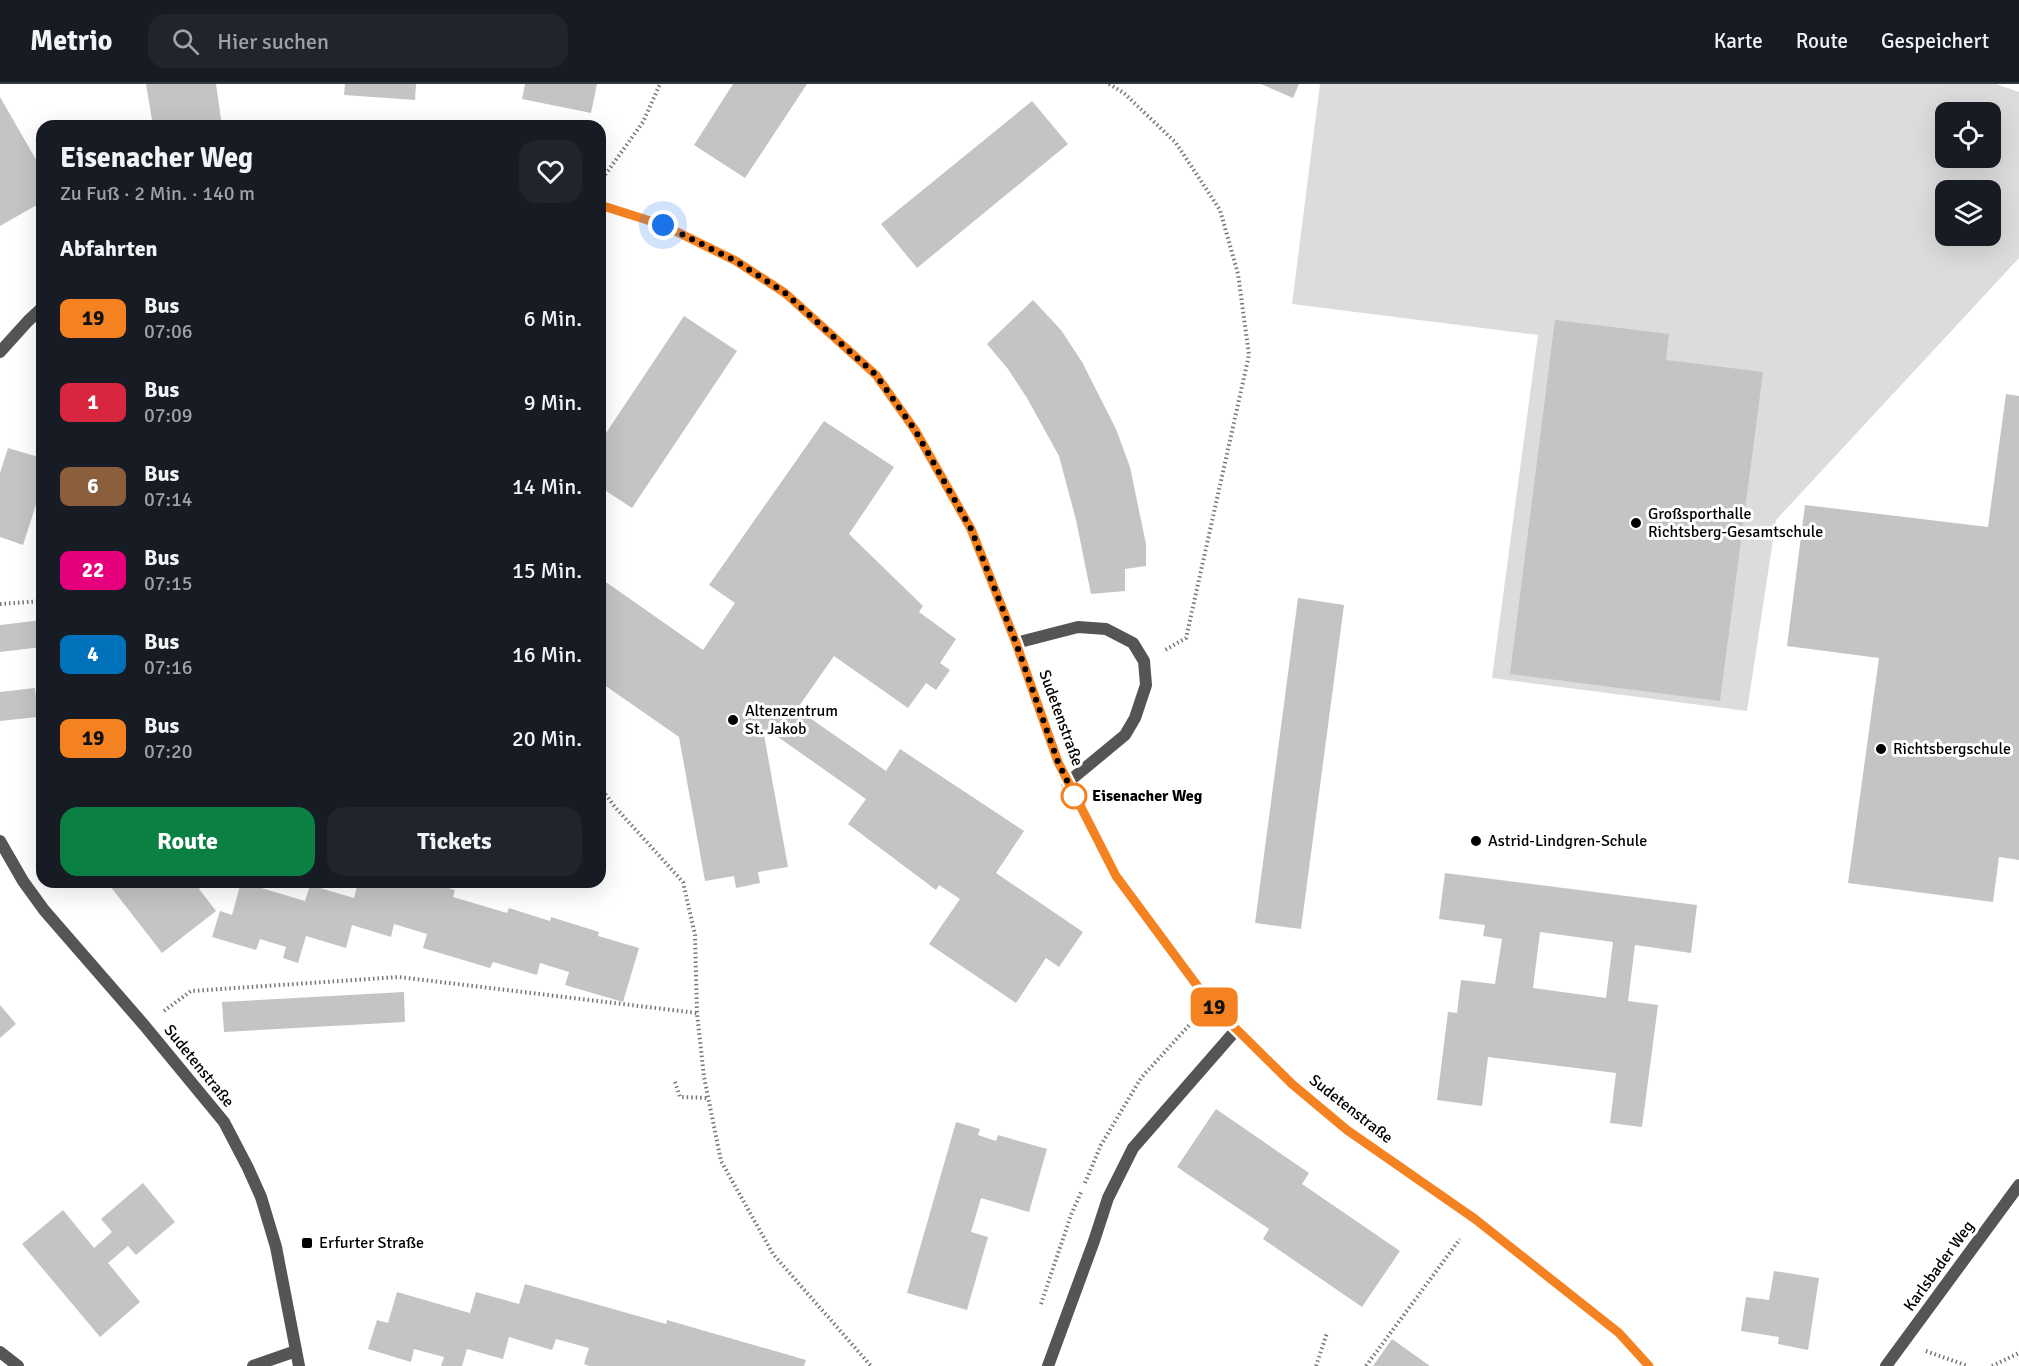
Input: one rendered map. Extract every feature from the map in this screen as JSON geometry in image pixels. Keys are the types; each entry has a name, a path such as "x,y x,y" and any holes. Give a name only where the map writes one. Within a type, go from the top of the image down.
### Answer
{"street":[{"name":"Sudetenstraße","path":"606,207 663,225 736,261 785,293 876,375 915,430 971,529 1016,643 1058,762 1116,876 1210,1003 1292,1084 1347,1130 1475,1219 1619,1333 1649,1366"},
{"path":"0,352 36,313"},
{"path":"1016,643 1078,627 1106,629 1133,643 1144,661 1146,685 1135,718 1125,735 1067,783"},
{"name":"Sudetenstraße","path":"0,841 23,881 44,910 224,1122 249,1168 261,1197 276,1247 299,1366"},
{"path":"1048,1366 1108,1198 1132,1148 1236,1030"},
{"name":"Karlsbader Weg","path":"1886,1366 2019,1185"},
{"path":"253,1366 296,1351"},
{"path":"0,1352 18,1366"}],"path":[{"path":"606,174 643,122 660,84"},
{"path":"1109,84 1124,93 1176,143 1220,210 1238,274 1249,355 1186,638 1144,661"},
{"path":"0,604 36,601"},
{"path":"606,795 683,882 695,935 697,1013 704,1077 721,1161 773,1254 871,1366"},
{"path":"144,1025 191,991 399,977 697,1013"},
{"path":"675,1082 680,1097 708,1098"},
{"path":"1366,1366 1475,1219"},
{"path":"1316,1366 1327,1333"},
{"path":"1903,1343 1968,1366"},
{"path":"1992,1366 2019,1353"}],"shaded area":[{"path":"1320,84 1996,84 2019,92 2019,258 1776,520 1747,711 1492,678 1538,335 1292,304"}],"building":[{"path":"146,84 216,84 221,120 152,120"},
{"path":"345,84 416,84 415,100 344,95"},
{"path":"525,84 597,84 591,113 522,99"},
{"path":"733,84 807,84 745,178 694,145"},
{"path":"1261,84 1299,84 1293,98"},
{"path":"0,97 36,160 36,205 0,226"},
{"path":"1032,101 1068,144 917,268 881,224"},
{"path":"1033,300 1061,330 1082,362 1116,429 1130,467 1146,544 1146,566 1125,569 1125,591 1091,594 1076,520 1059,456 1027,398 1008,369 987,344"},
{"path":"684,316 737,351 632,508 606,491 606,433"},
{"name":"Großsporthalle Richtsberg-Gesamtschule","path":"1555,320 1669,334 1666,360 1763,372 1720,701 1510,674"},
{"path":"2006,394 2019,396 2019,860 1999,857 1993,902 1848,883 1879,658 1787,646 1805,505 1988,527"},
{"name":"Altenzentrum St. Jakob","path":"824,421 894,467 849,534 923,606 919,612 956,639 940,663 950,670 936,690 926,683 908,708 834,656 797,709 886,771 900,749 1024,831 996,873 1083,932 1059,967 1046,958 1016,1003 929,944 960,899 939,885 936,890 848,824 866,799 768,730 764,735 788,867 758,872 760,883 736,888 734,876 705,881 679,737 606,686 606,582 703,650 735,603 709,585"},
{"path":"8,448 36,456 36,505 23,545 0,537 0,473"},
{"path":"1298,598 1344,605 1301,929 1255,923"},
{"path":"36,621 36,648 0,652 0,625"},
{"path":"35,688 36,717 0,721 0,692"},
{"path":"1445,873 1697,905 1691,953 1635,945 1628,1001 1658,1005 1642,1127 1610,1123 1616,1073 1488,1057 1482,1106 1437,1100 1448,1012 1457,1013 1461,980 1495,984 1502,939 1483,936 1485,925 1439,919","holes":["1540,932 1613,942 1606,998 1533,988"]},
{"path":"112,888 200,888 216,911 162,953"},
{"path":"239,888 261,888 305,901 309,888 320,888 354,898 356,888 448,888 455,890 453,897 507,913 509,908 550,921 551,917 599,932 598,936 639,948 623,1002 565,985 569,972 540,963 537,975 493,962 490,968 423,948 427,934 394,924 391,937 352,925 346,948 306,936 298,963 283,958 286,947 260,939 256,950 212,937 220,911 232,915"},
{"path":"404,992 405,1022 224,1032 222,1002"},
{"path":"0,1005 16,1024 0,1038"},
{"path":"1216,1109 1309,1173 1302,1184 1400,1251 1362,1307 1263,1239 1269,1229 1177,1167"},
{"path":"956,1122 980,1129 978,1135 996,1141 998,1135 1047,1149 1029,1212 981,1198 971,1232 988,1237 967,1310 907,1293"},
{"path":"143,1183 175,1222 136,1255 128,1246 108,1263 140,1302 100,1337 22,1244 63,1210 94,1248 112,1232 101,1219"},
{"path":"1774,1271 1819,1278 1808,1350 1778,1344 1779,1337 1741,1331 1746,1297 1769,1300"},
{"path":"525,1284 666,1324 667,1320 806,1360 804,1366 589,1366 584,1364 589,1348 556,1339 552,1350 509,1337 503,1359 467,1349 462,1366 441,1366 444,1357 414,1349 411,1362 368,1349 377,1320 388,1323 397,1292 470,1313 476,1292 519,1304"},
{"path":"1392,1339 1430,1366 1373,1366"}],"bus line":[{"name":"19","path":"606,207 663,225 736,261 785,293 876,375 915,430 971,529 1016,643 1058,762 1116,876 1210,1003 1292,1084 1347,1130 1475,1219 1619,1333 1649,1366"}],"place":[{"name":"Großsporthalle Richtsberg-Gesamtschule","path":"1636,523"},
{"name":"Altenzentrum St. Jakob","path":"733,720"},
{"name":"Richtsbergschule","path":"1881,749"},
{"name":"Eisenacher Weg","path":"1074,796"},
{"name":"Astrid-Lindgren-Schule","path":"1476,841"},
{"name":"Erfurter Straße","path":"307,1243"}],"route":[{"path":"663,225 736,261 785,293 876,375 915,430 971,529 1016,643 1058,762 1077,801 1074,796"}]}
